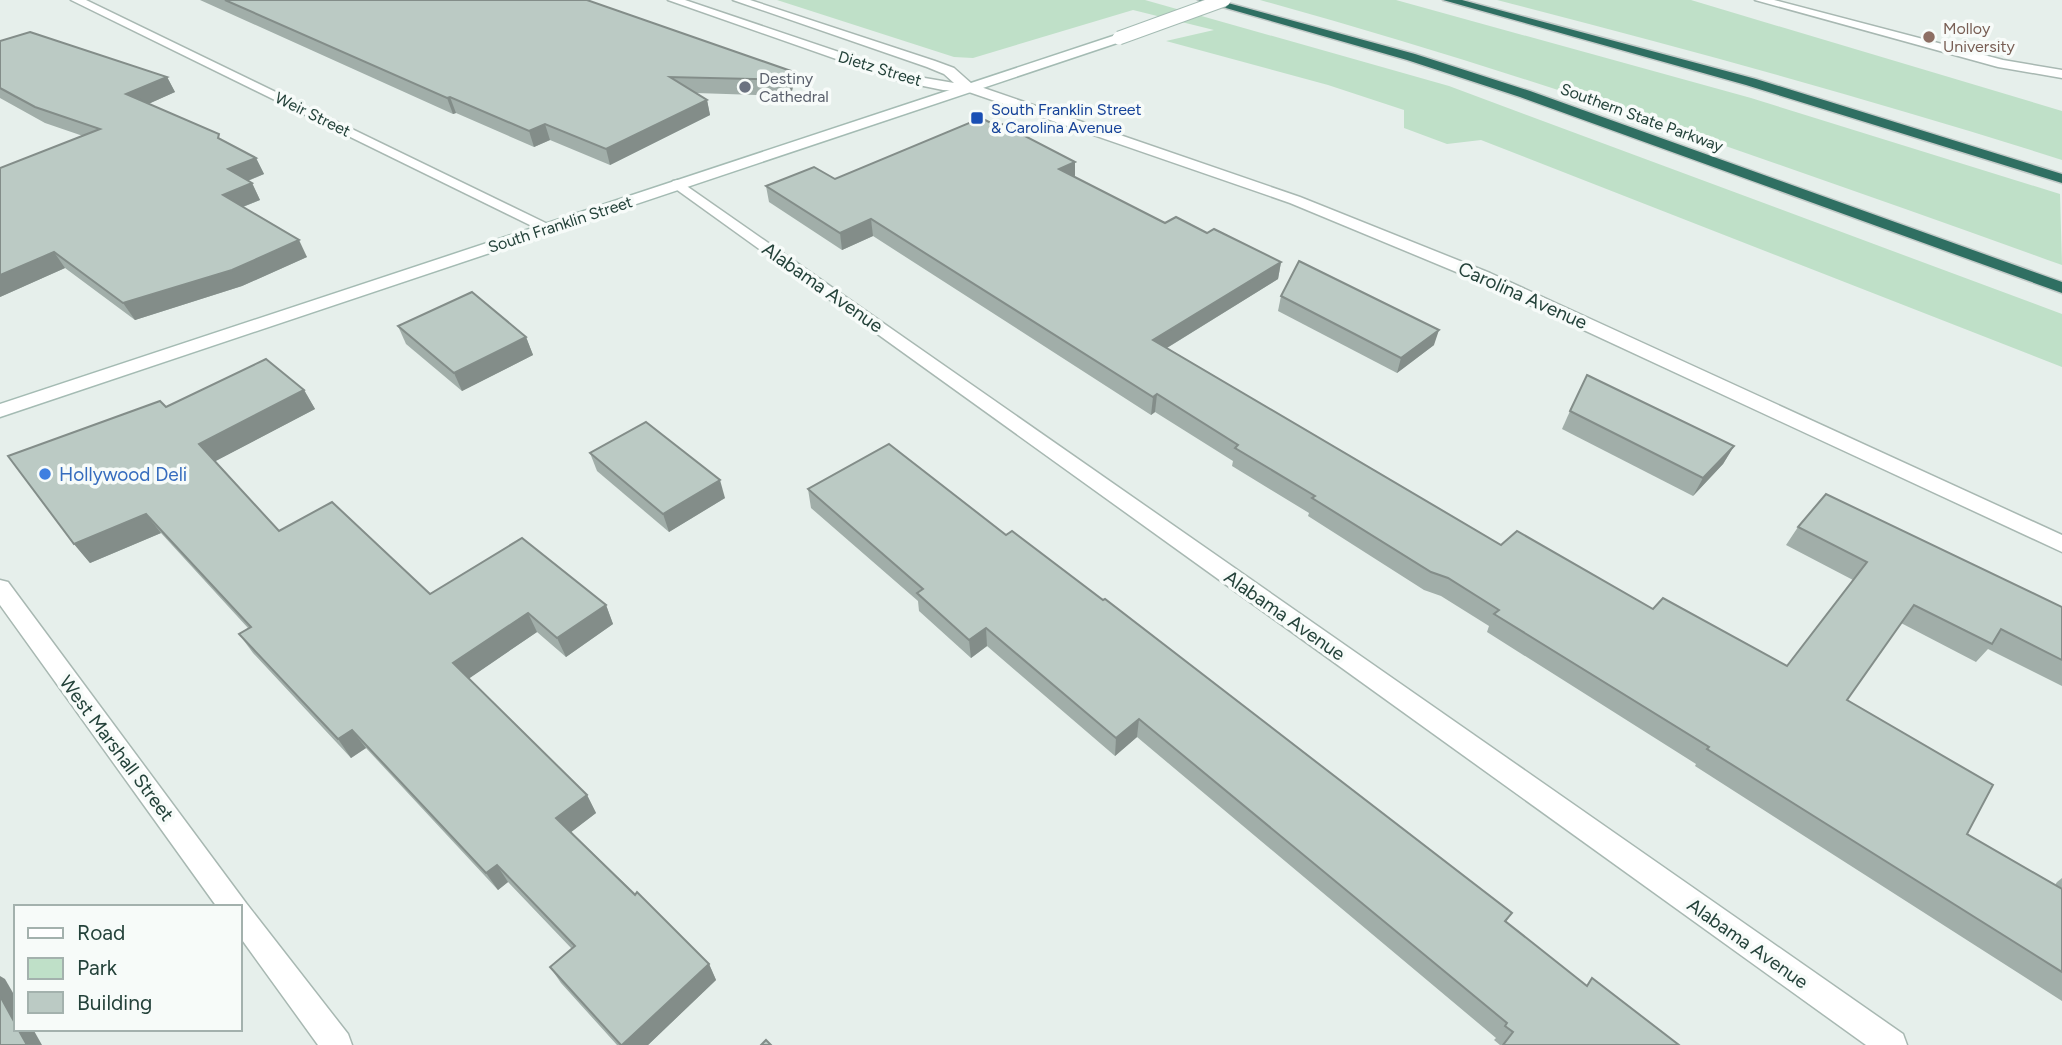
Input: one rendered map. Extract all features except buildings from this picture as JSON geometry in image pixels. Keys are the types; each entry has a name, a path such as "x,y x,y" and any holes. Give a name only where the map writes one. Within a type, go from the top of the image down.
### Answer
{"highway":[{"name":"Southern State Parkway","path":"1204,0 1400,54 1525,94 2062,288"},
{"path":"1449,0 1751,82 2062,179"}],"street":[{"name":"Weir Street","path":"77,0 548,228"},
{"name":"Dietz Street","path":"739,0 932,64 949,71 967,87"},
{"name":"South Franklin Street","path":"0,411 1119,38 1224,0"},
{"path":"1761,0 2002,65 2062,74"},
{"name":"Dietz Street","path":"681,1 904,78 943,86 967,87"},
{"name":"Carolina Avenue","path":"967,87 1296,200 1485,277 2062,544"},
{"name":"Alabama Avenue","path":"678,184 1892,1045"},
{"name":"West Marshall Street","path":"0,588 233,905"},
{"path":"242,917 337,1045"}],"green space":[{"path":"777,0 1145,0 1449,86 2062,314 2062,367 1481,140 1447,144 1404,128 1404,110 1328,85 1166,41 1214,30 1133,10 973,58 954,57"},
{"path":"1260,0 1396,0 1751,98 2060,194 2062,265 1764,159 1563,92"},
{"path":"1497,0 1691,0 2062,111 2062,160 1781,76"}],"place":[{"name":"Molloy University","path":"1929,37"},
{"name":"Destiny Cathedral","path":"745,87"},
{"name":"South Franklin Street & Carolina Avenue","path":"977,118"},
{"name":"Hollywood Deli","path":"45,474"}]}
